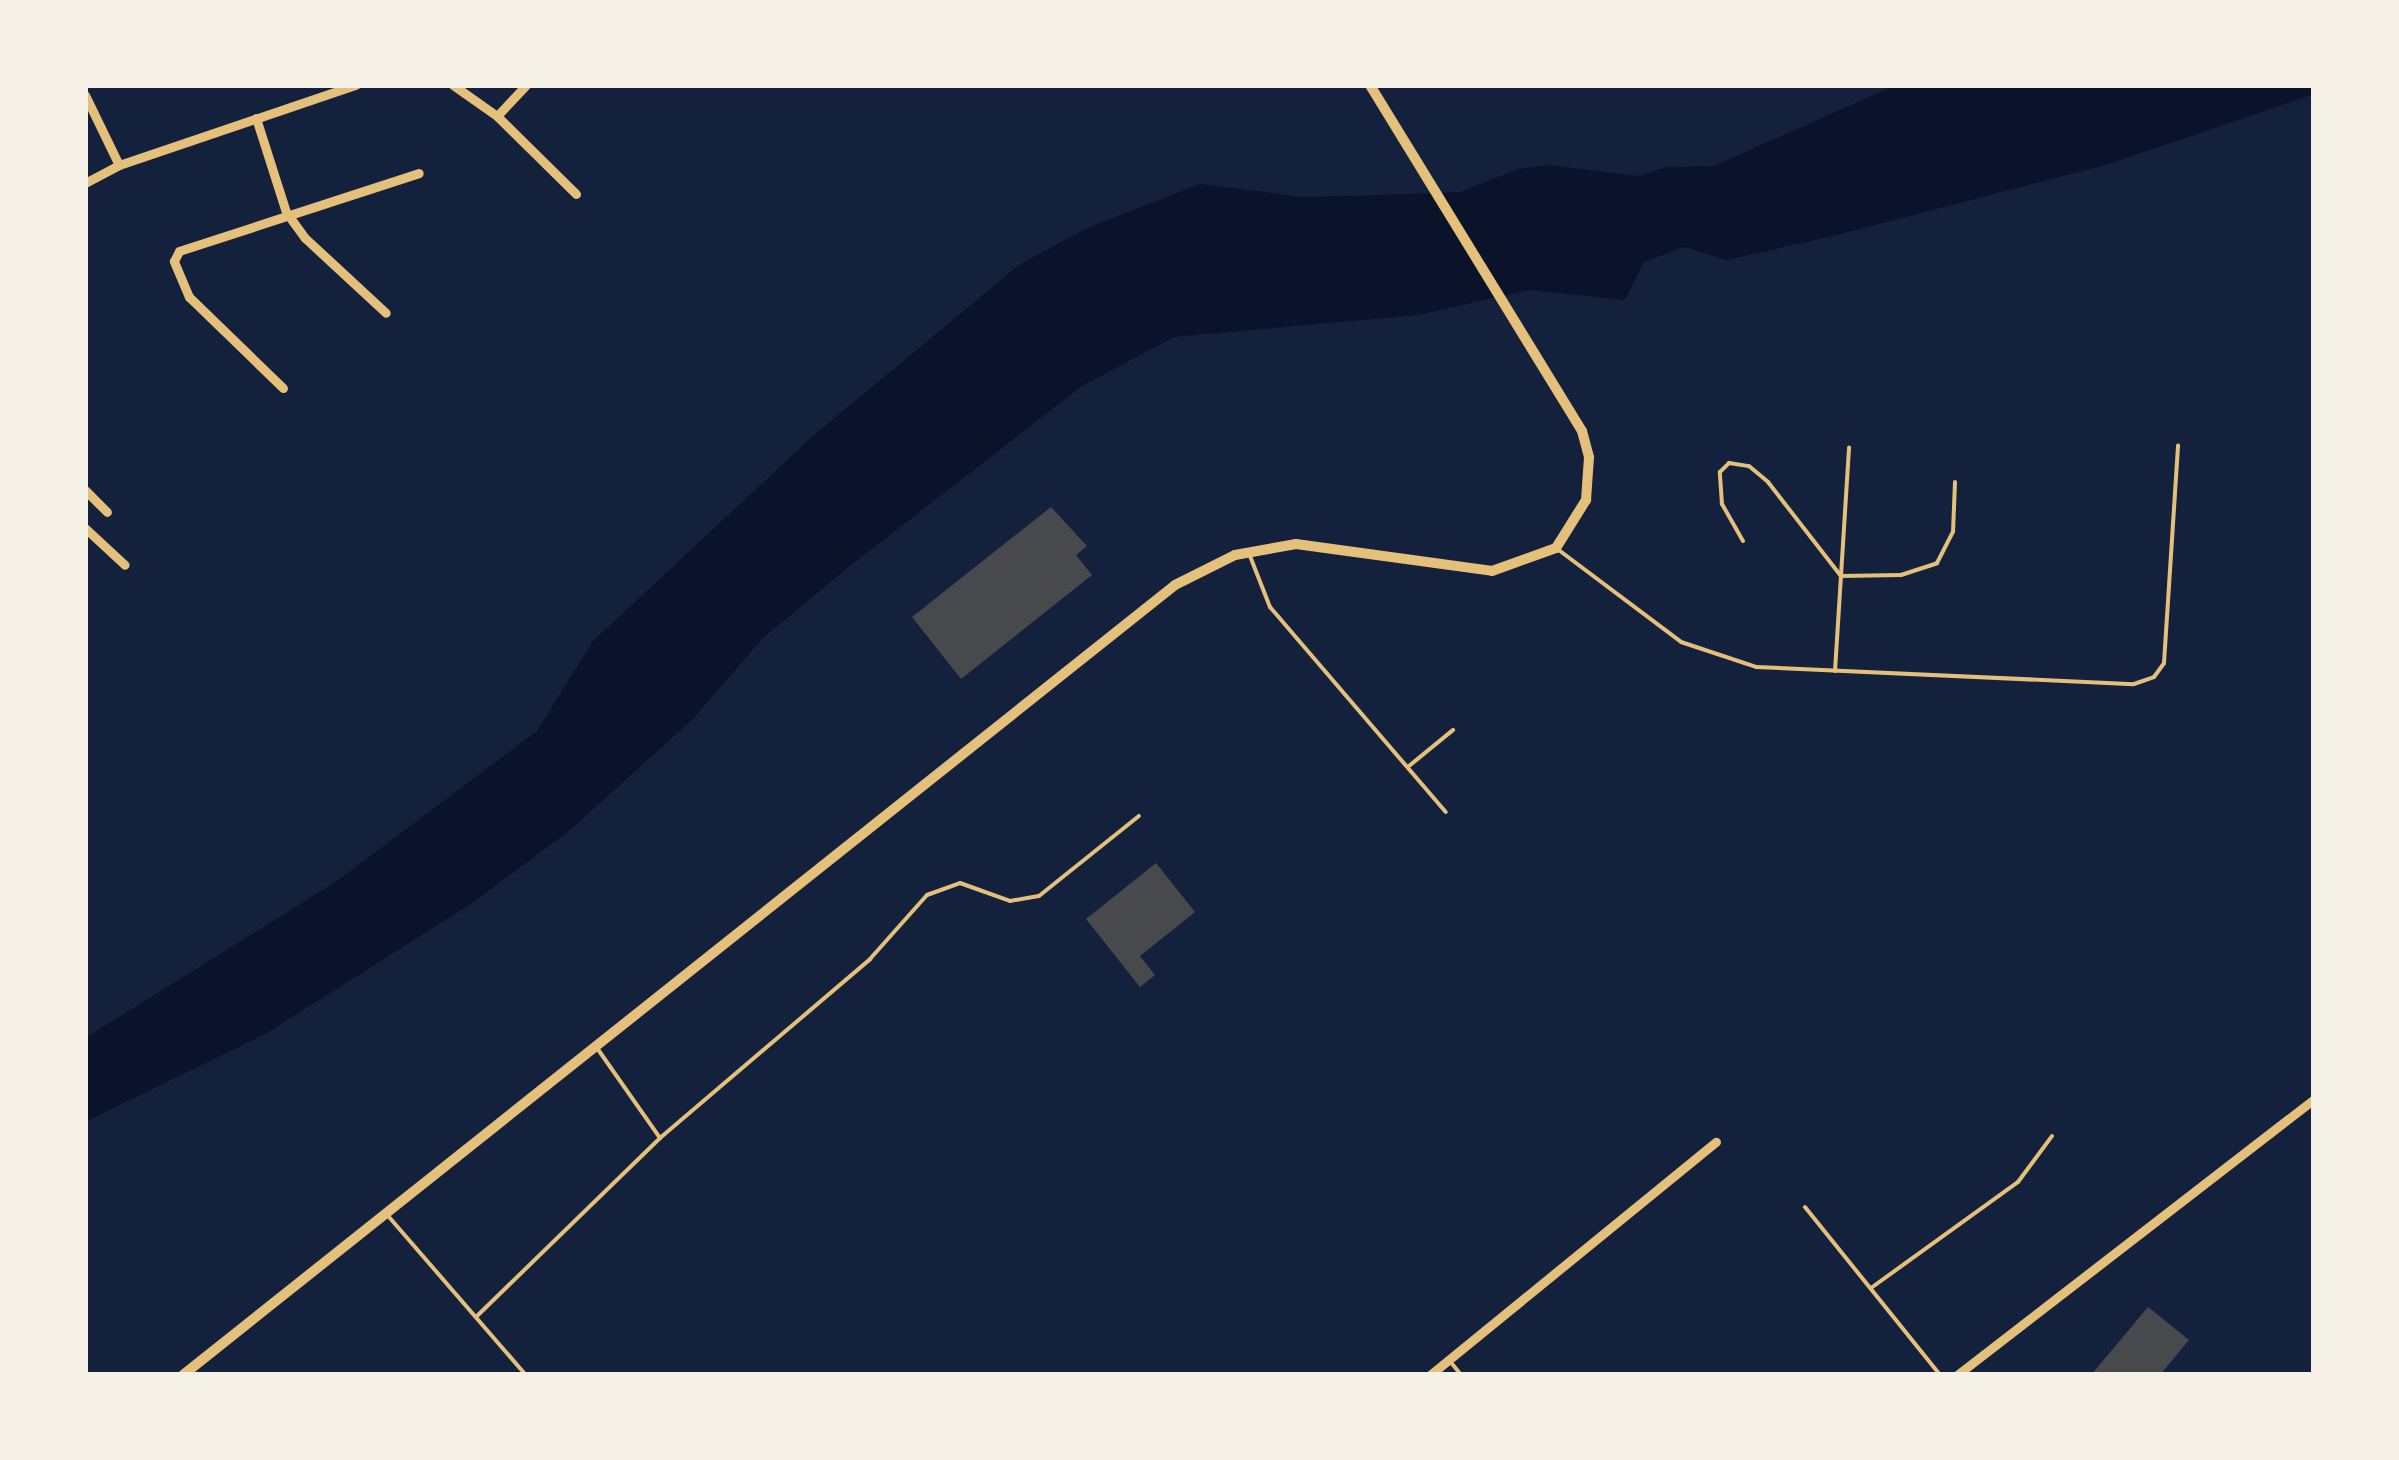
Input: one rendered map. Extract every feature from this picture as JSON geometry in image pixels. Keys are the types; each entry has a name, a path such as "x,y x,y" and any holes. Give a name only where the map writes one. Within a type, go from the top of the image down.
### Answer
{"street":[{"path":"85,183 118,165 356,85"},
{"path":"453,85 497,116 576,194"},
{"path":"497,116 526,85"},
{"path":"183,1375 1175,584 1249,552 1326,545 1492,572 1556,548 1586,500 1589,458 1572,410 1370,85"},
{"path":"85,95 118,165"},
{"path":"256,118 286,212 305,238 386,313"},
{"path":"283,388 189,297 174,262 189,244 420,173"},
{"path":"85,490 106,512"},
{"path":"85,528 125,565"},
{"path":"1957,1375 2314,1098"},
{"path":"1430,1375 1716,1142"}],"lane":[{"path":"1556,548 1681,642 1756,668 2134,684 2154,678 2164,663 2178,445"},
{"path":"1834,671 1849,446"},
{"path":"1743,541 1722,504 1720,472 1729,463 1748,466 1768,482 1841,576"},
{"path":"1841,576 1901,575 1937,563 1953,532 1956,482"},
{"path":"1249,552 1270,607 1446,812"},
{"path":"1408,766 1454,730"},
{"path":"477,1316 660,1138 870,959 927,895 960,883 1010,901 1039,896 1139,816"},
{"path":"596,1046 660,1138"},
{"path":"1871,1288 2018,1182 2052,1136"},
{"path":"1806,1207 1940,1375"},
{"path":"386,1213 526,1375"},
{"path":"1448,1360 1461,1375"}],"water":[{"path":"2314,85 2314,94 2109,164 1837,235 1727,260 1684,247 1644,262 1625,300 1529,290 1418,315 1174,337 1082,386 850,566 763,638 692,720 569,831 474,902 267,1033 85,1122 85,1038 337,881 537,731 593,641 815,434 1019,265 1089,227 1200,184 1303,197 1460,192 1518,169 1549,165 1639,176 1666,167 1714,166 1889,88"}],"building":[{"path":"1051,507 1087,546 1076,555 1092,575 961,679 912,617"},
{"path":"1156,863 1195,912 1140,956 1155,975 1140,987 1086,919"},
{"path":"2148,1307 2189,1340 2160,1375 2091,1375"}]}
